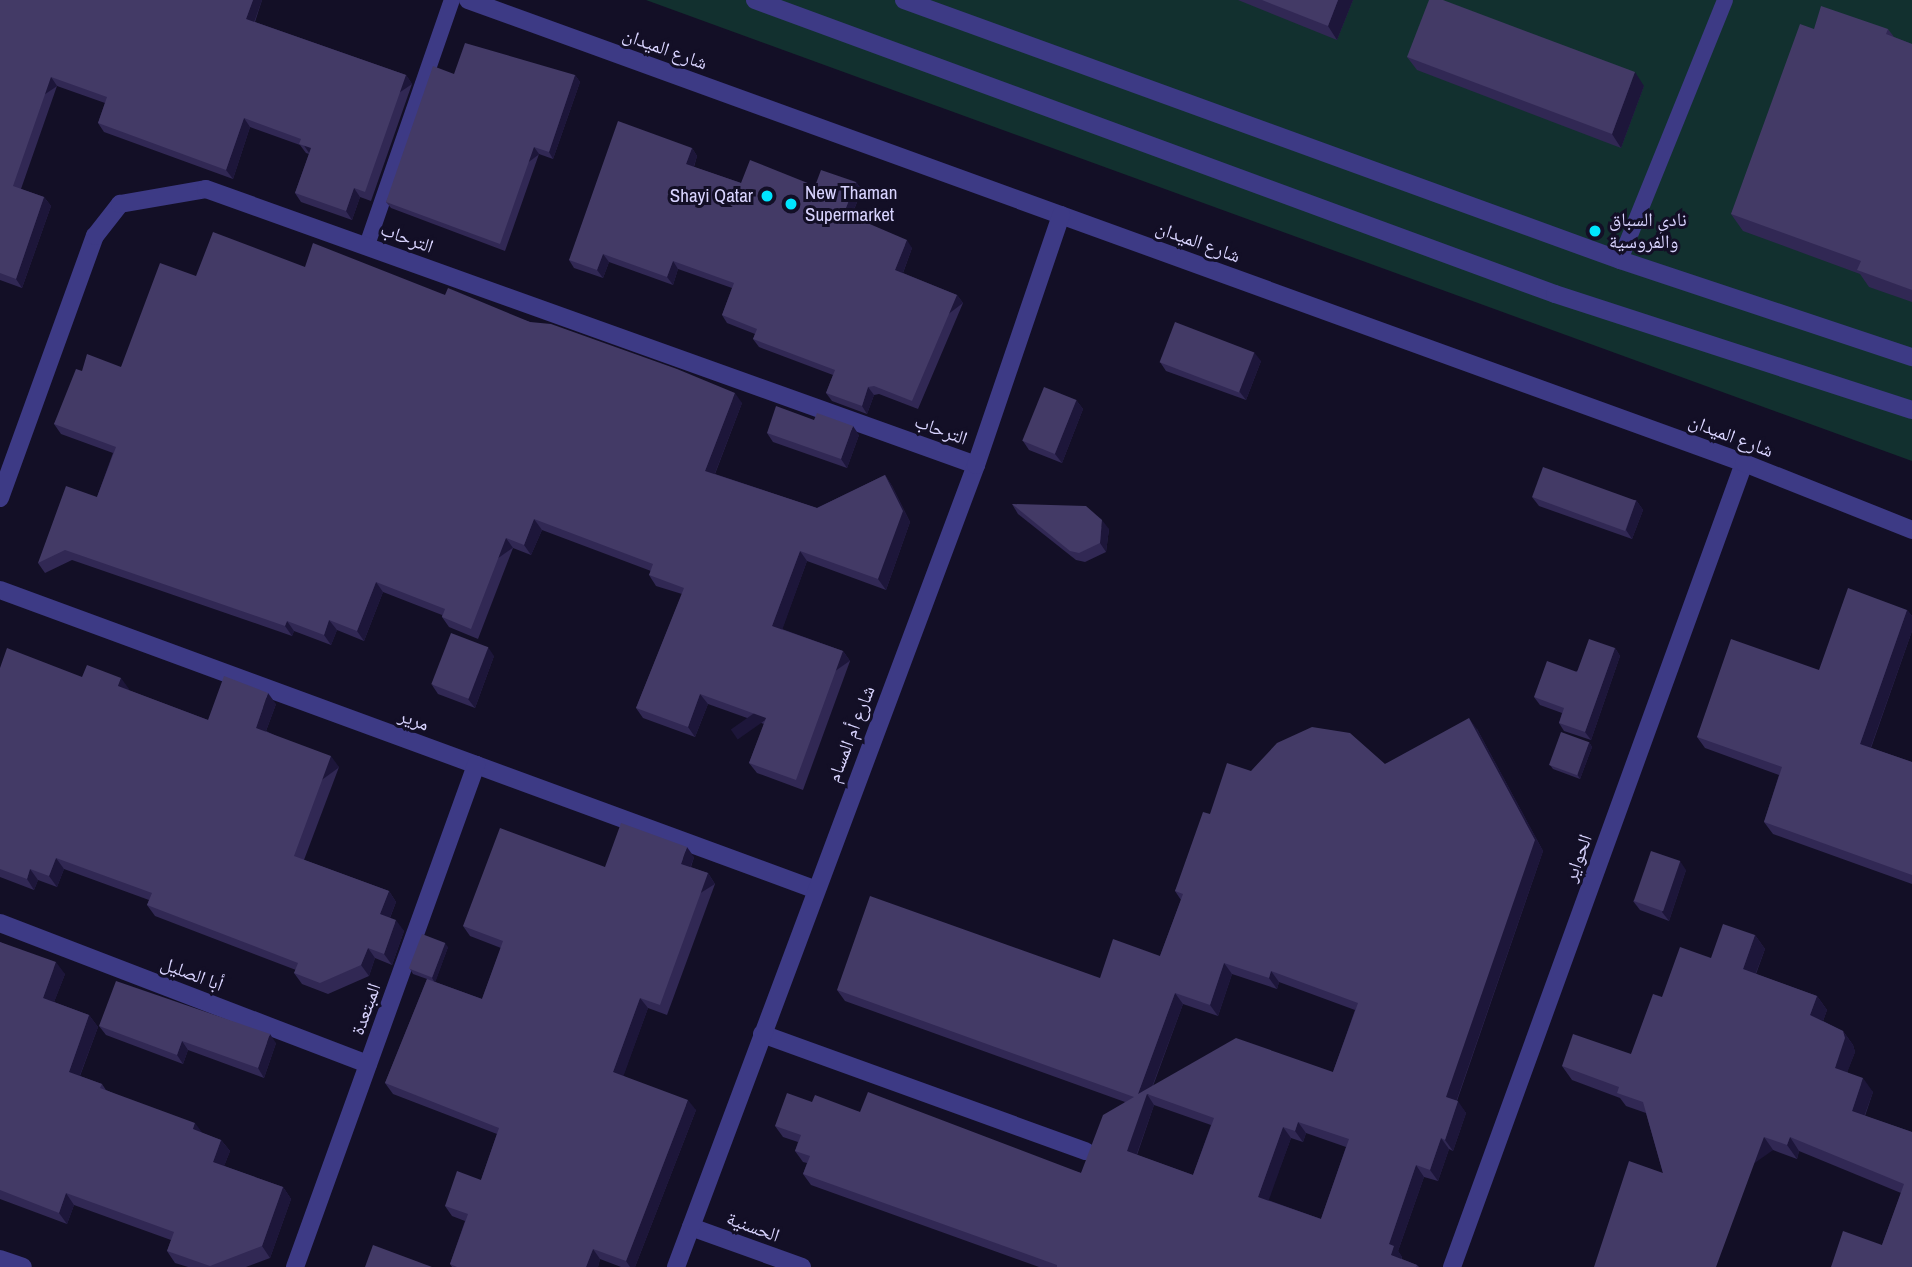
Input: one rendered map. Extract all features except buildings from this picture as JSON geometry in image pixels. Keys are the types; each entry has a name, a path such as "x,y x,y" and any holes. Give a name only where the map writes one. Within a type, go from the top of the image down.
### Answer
{"street":[{"name":"شارع الميدان","path":"467,0 1744,463 1912,530"},
{"path":"755,0 1555,294 1912,410"},
{"path":"904,0 1620,260 1912,357"},
{"name":"الترحاب","path":"0,498 95,236 120,204 206,189 976,465"},
{"name":"شارع أم المسام","path":"676,1267 814,889 976,465 1062,215"},
{"name":"الحواير","path":"1451,1267 1744,463"},
{"name":"مرير","path":"0,590 814,889"},
{"name":"المبتعدة","path":"295,1267 476,765"},
{"name":"أبا الصليل","path":"0,923 368,1063"},
{"path":"762,1034 1085,1151"},
{"name":"الحسنية","path":"691,1227 802,1267"},
{"path":"0,1259 23,1267"}],"lane":[{"path":"367,245 452,0"},
{"path":"1620,260 1725,0"}],"green space":[{"name":"نادي السباق والفروسية","path":"646,0 1912,0 1912,461"}],"place":[{"name":"Shayi Qatar","path":"767,196"},
{"name":"New Thaman Supermarket","path":"791,204"},
{"name":"نادي السباق والفروسية","path":"1595,231"}]}
